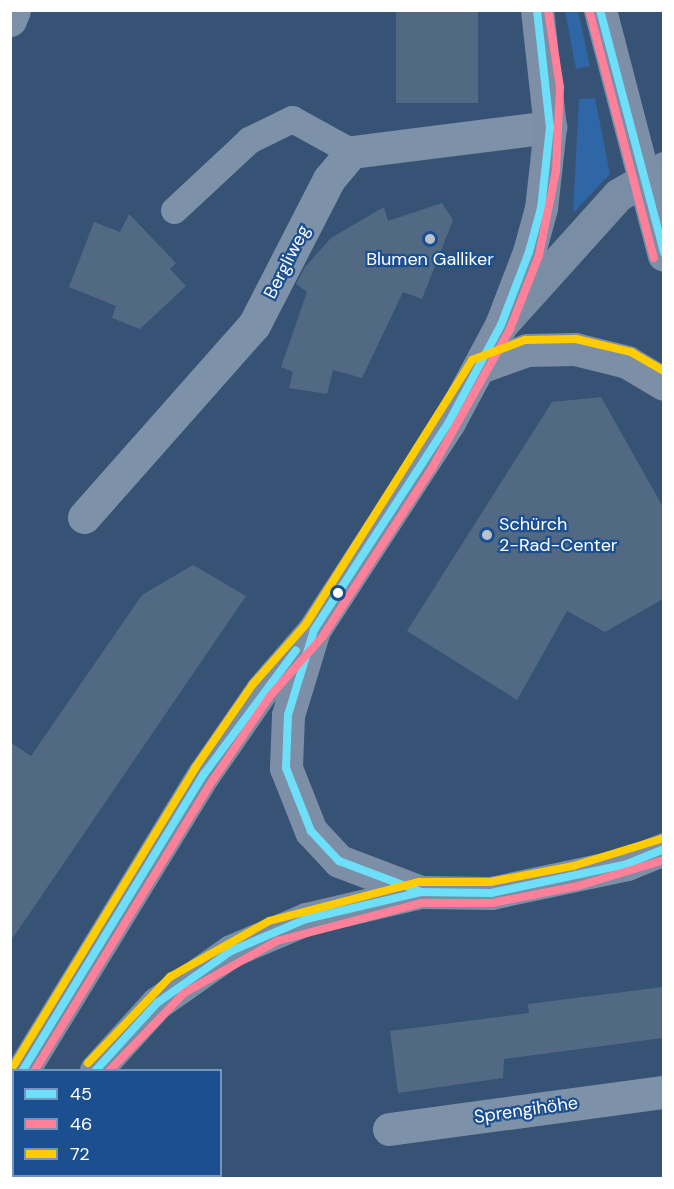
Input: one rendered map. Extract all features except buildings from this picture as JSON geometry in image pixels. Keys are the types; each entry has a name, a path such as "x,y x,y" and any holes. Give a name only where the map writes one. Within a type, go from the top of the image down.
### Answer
{"main road":[{"path":"24,1069 204,774 261,690 314,630 480,367 501,325 541,208 550,127 537,10"},
{"path":"600,10 652,173 663,255"},
{"path":"501,325 618,195 652,173"},
{"path":"480,367 527,350 575,349 619,359 663,384"},
{"path":"314,630 288,715 284,746 291,789 311,831 339,861 421,892"},
{"path":"98,1069 158,1003 231,951 306,919 421,892 491,893 627,864 663,849"}],"street":[{"path":"10,20 14,10"},
{"path":"352,152 550,127"},
{"name":"Bergliweg","path":"84,517 254,325 329,179 352,152"},
{"name":"Sprengihöhe","path":"389,1129 663,1092"}],"lane":[{"path":"174,210 249,140 292,120 352,152"}],"shaded area":[{"path":"565,11 578,11 590,66 576,69"},
{"path":"595,98 610,174 573,213 579,99"}],"transit line":[{"name":"45","path":"537,10 550,127 541,208 529,252 501,325 449,422 314,630 288,715 286,768 311,831 339,861 421,892 491,893 627,864 664,849"},
{"name":"46","path":"36,1069 213,780 270,696 323,636 431,470 510,329 539,255 556,171 560,87 548,10"},
{"name":"45","path":"600,10 664,253"},
{"name":"46","path":"590,13 654,258"},
{"name":"72","path":"14,1065 195,768 253,684 306,624 472,360 525,340 576,339 631,352 664,371"},
{"name":"45","path":"24,1069 204,774 296,650"},
{"name":"72","path":"88,1063 170,977 269,921 419,882 490,882 573,866 661,839"},
{"name":"46","path":"111,1069 184,993 277,941 422,903 492,903 578,886 664,860"},
{"name":"45","path":"97,1069 157,1003 231,951 306,919 421,892"}],"place":[{"name":"Blumen Galliker","path":"430,239"},
{"name":"Schürch 2-Rad-Center","path":"487,535"}]}
